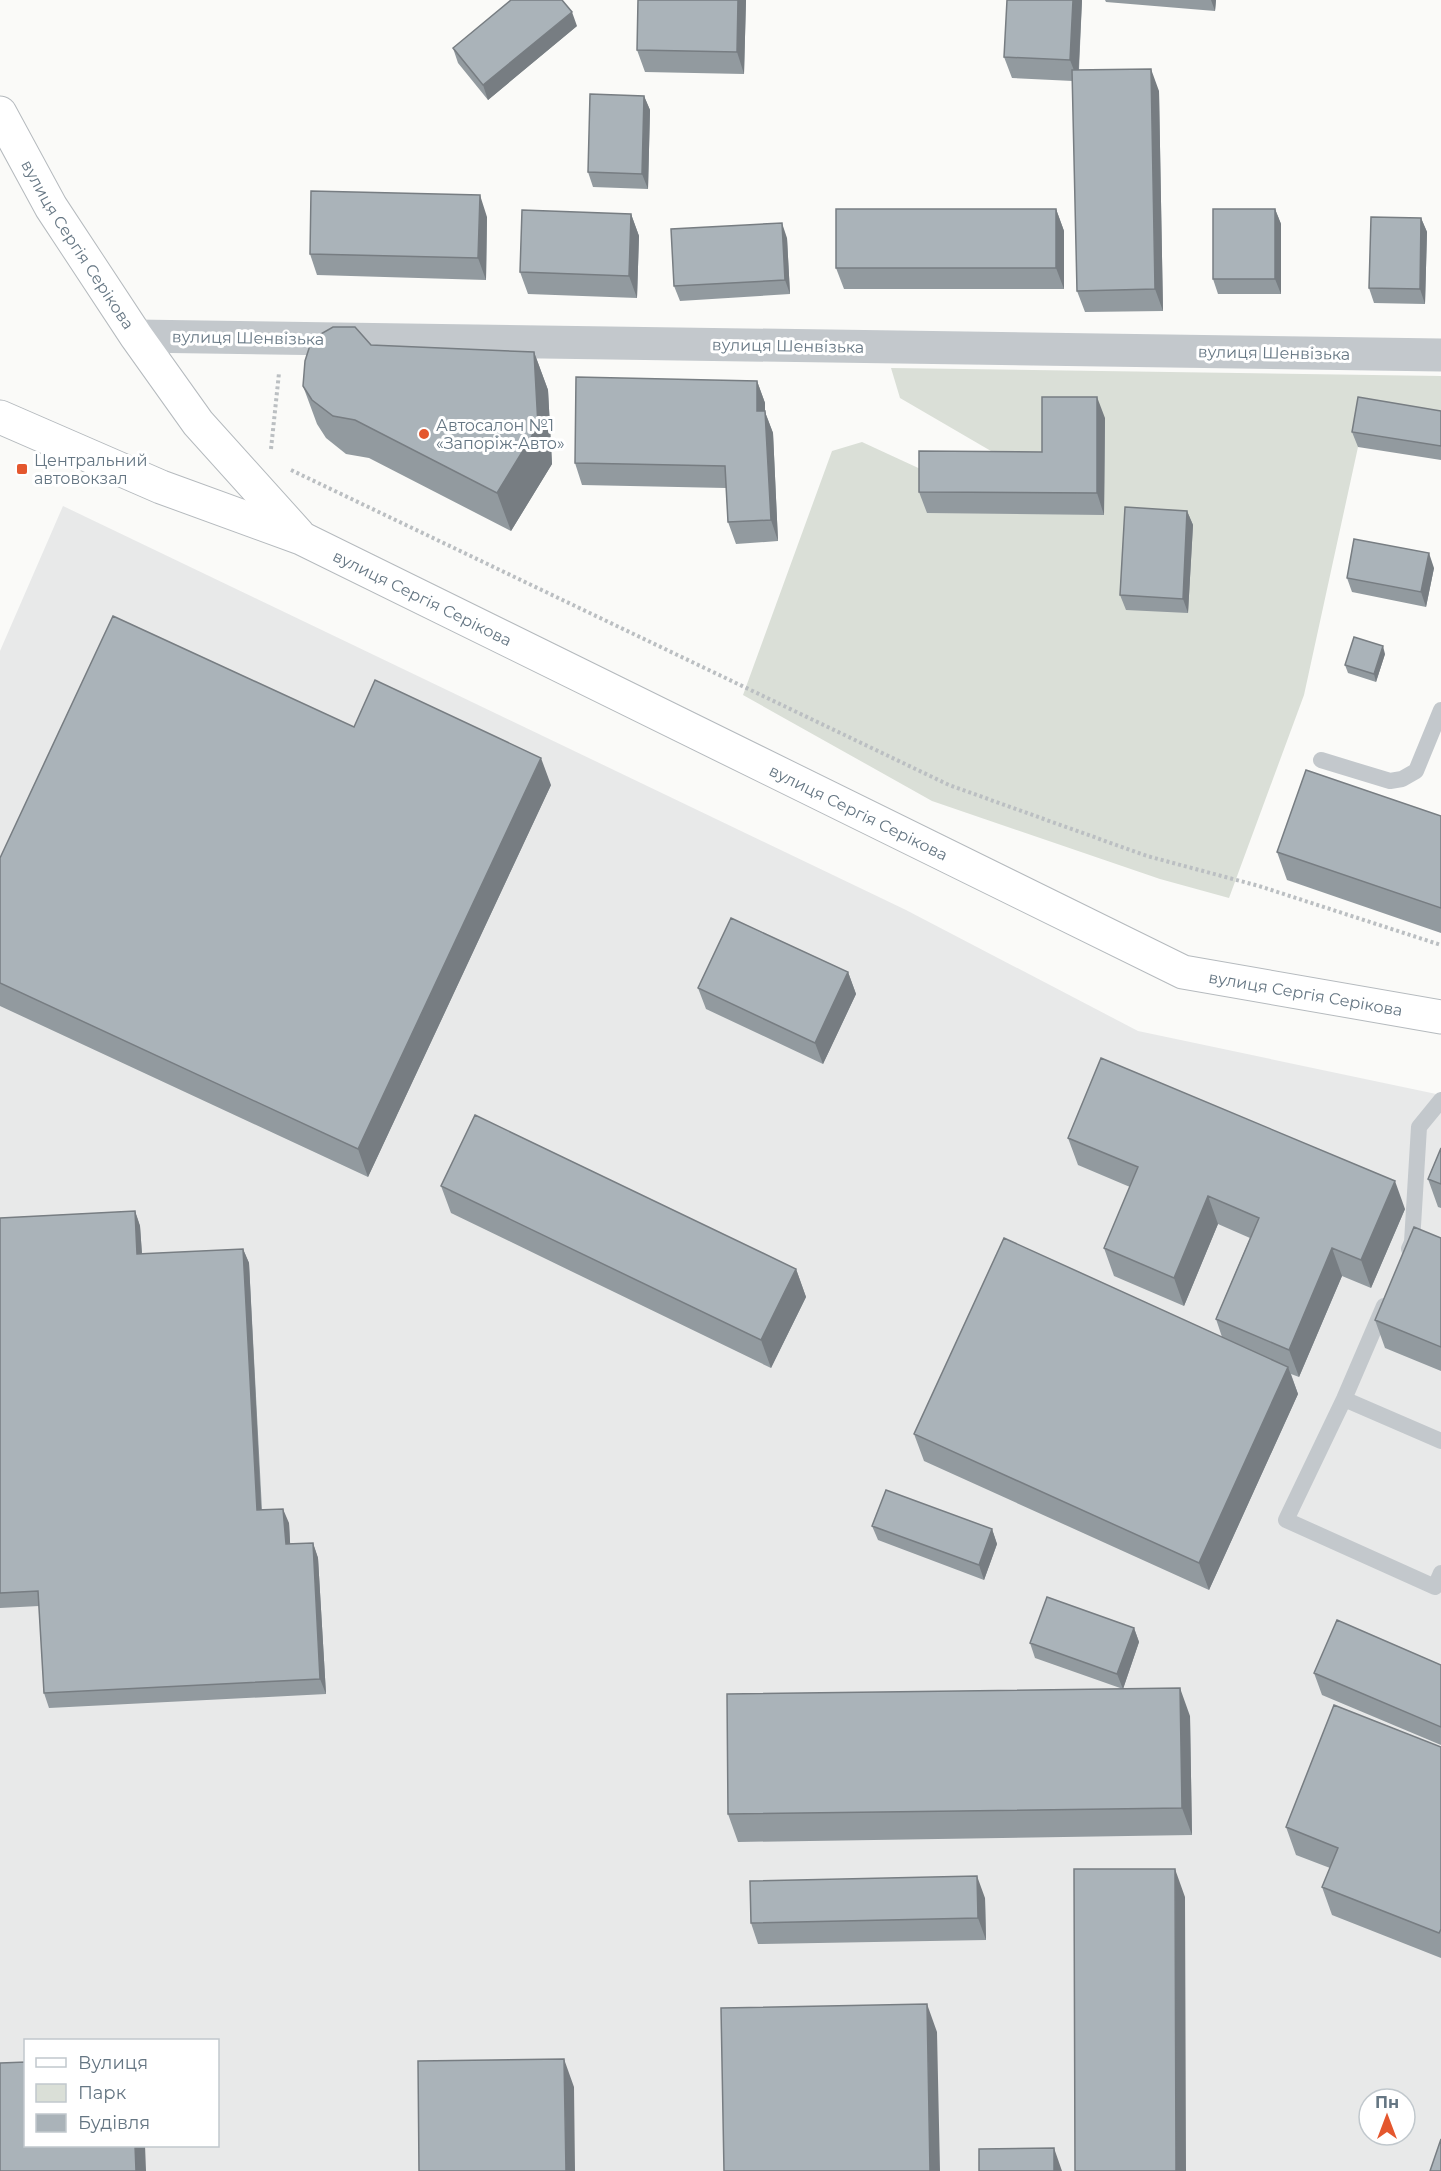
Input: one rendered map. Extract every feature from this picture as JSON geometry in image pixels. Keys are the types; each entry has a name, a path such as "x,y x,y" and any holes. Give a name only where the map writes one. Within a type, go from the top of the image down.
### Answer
{"main road":[{"name":"вулиця Сергія Серікова","path":"0,113 51,207 136,336 198,423 301,538"},
{"name":"вулиця Сергія Серікова","path":"0,417 160,487 301,538 1183,972 1441,1017"}],"street":[{"name":"вулиця Шенвізька","path":"136,336 1441,355"}],"lane":[{"path":"1321,760 1390,782 1402,779 1416,771 1441,710"},
{"path":"1403,1263 1412,1242 1419,1127 1441,1100"},
{"path":"1389,1294 1344,1400 1286,1520 1435,1587 1441,1573"},
{"path":"1344,1400 1441,1441"}],"path":[{"path":"270,460 282,339"},
{"path":"289,469 949,785 1147,856 1259,886 1441,945"}],"shaded area":[{"path":"63,506 906,910 1138,1031 1441,1095 1441,2171 0,2171 0,651"}],"green space":[{"path":"891,368 1441,376 1441,425 1363,412 1358,447 1304,695 1229,898 1160,879 932,801 743,695 832,451 862,442 927,472 1027,472 900,398"}],"building":[{"path":"511,0 562,0 572,12 483,85 453,48"},
{"path":"638,0 738,0 737,52 637,50"},
{"path":"1007,0 1073,0 1070,60 1004,57"},
{"path":"1151,69 1155,289 1077,291 1072,70"},
{"path":"590,94 644,96 642,174 588,172"},
{"path":"311,191 480,195 478,258 310,254"},
{"path":"836,209 1056,209 1056,268 836,268"},
{"path":"1213,209 1275,209 1275,279 1213,279"},
{"path":"522,210 631,214 629,276 520,272"},
{"path":"1371,217 1421,218 1420,289 1369,288"},
{"path":"782,223 785,280 674,286 671,229"},
{"path":"333,327 355,327 371,345 534,352 538,426 497,493 355,420 333,416 312,400 303,386 305,361 312,339"},
{"path":"576,377 757,381 757,411 765,411 771,520 728,522 725,466 575,463"},
{"path":"1042,397 1097,397 1097,493 919,492 919,451 1042,452"},
{"path":"1358,397 1441,411 1441,446 1352,432"},
{"path":"1125,507 1187,511 1183,599 1120,595"},
{"path":"1354,539 1429,553 1421,592 1347,578"},
{"path":"113,616 354,727 375,680 541,758 358,1149 0,983 0,858"},
{"path":"1354,637 1383,646 1374,674 1345,665"},
{"path":"1306,770 1441,816 1441,908 1277,852"},
{"path":"731,918 848,972 815,1043 698,988"},
{"path":"1101,1058 1395,1181 1361,1260 1332,1248 1289,1350 1216,1319 1259,1218 1208,1196 1174,1278 1104,1248 1138,1167 1068,1138"},
{"path":"475,1115 796,1269 761,1340 441,1186"},
{"path":"1441,1148 1441,1184 1428,1179"},
{"path":"135,1211 137,1254 243,1249 257,1510 283,1509 286,1544 313,1543 320,1679 44,1693 38,1591 0,1593 0,1218"},
{"path":"1414,1227 1441,1238 1441,1347 1375,1320"},
{"path":"1004,1238 1288,1367 1199,1563 914,1434"},
{"path":"886,1490 992,1529 979,1565 872,1526"},
{"path":"1047,1597 1134,1628 1117,1674 1030,1643"},
{"path":"1337,1620 1441,1665 1441,1727 1314,1673"},
{"path":"1180,1688 1182,1808 728,1814 727,1694"},
{"path":"1334,1705 1441,1747 1441,1929 1439,1933 1322,1887 1338,1848 1286,1827"},
{"path":"1074,1869 1175,1869 1176,2171 1075,2171"},
{"path":"977,1876 978,1918 751,1923 750,1881"},
{"path":"927,2004 930,2171 724,2171 721,2008"},
{"path":"564,2059 566,2171 419,2171 418,2061"},
{"path":"24,2062 24,2147 135,2147 136,2171 0,2171 0,2063"},
{"path":"1441,2139 1441,2171 1430,2171"},
{"path":"1054,2148 1054,2171 979,2171 979,2149"}],"place":[{"name":"Автосалон №1 «Запоріж-Авто»","path":"424,434"},
{"name":"Центральний автовокзал","path":"22,469"}]}
